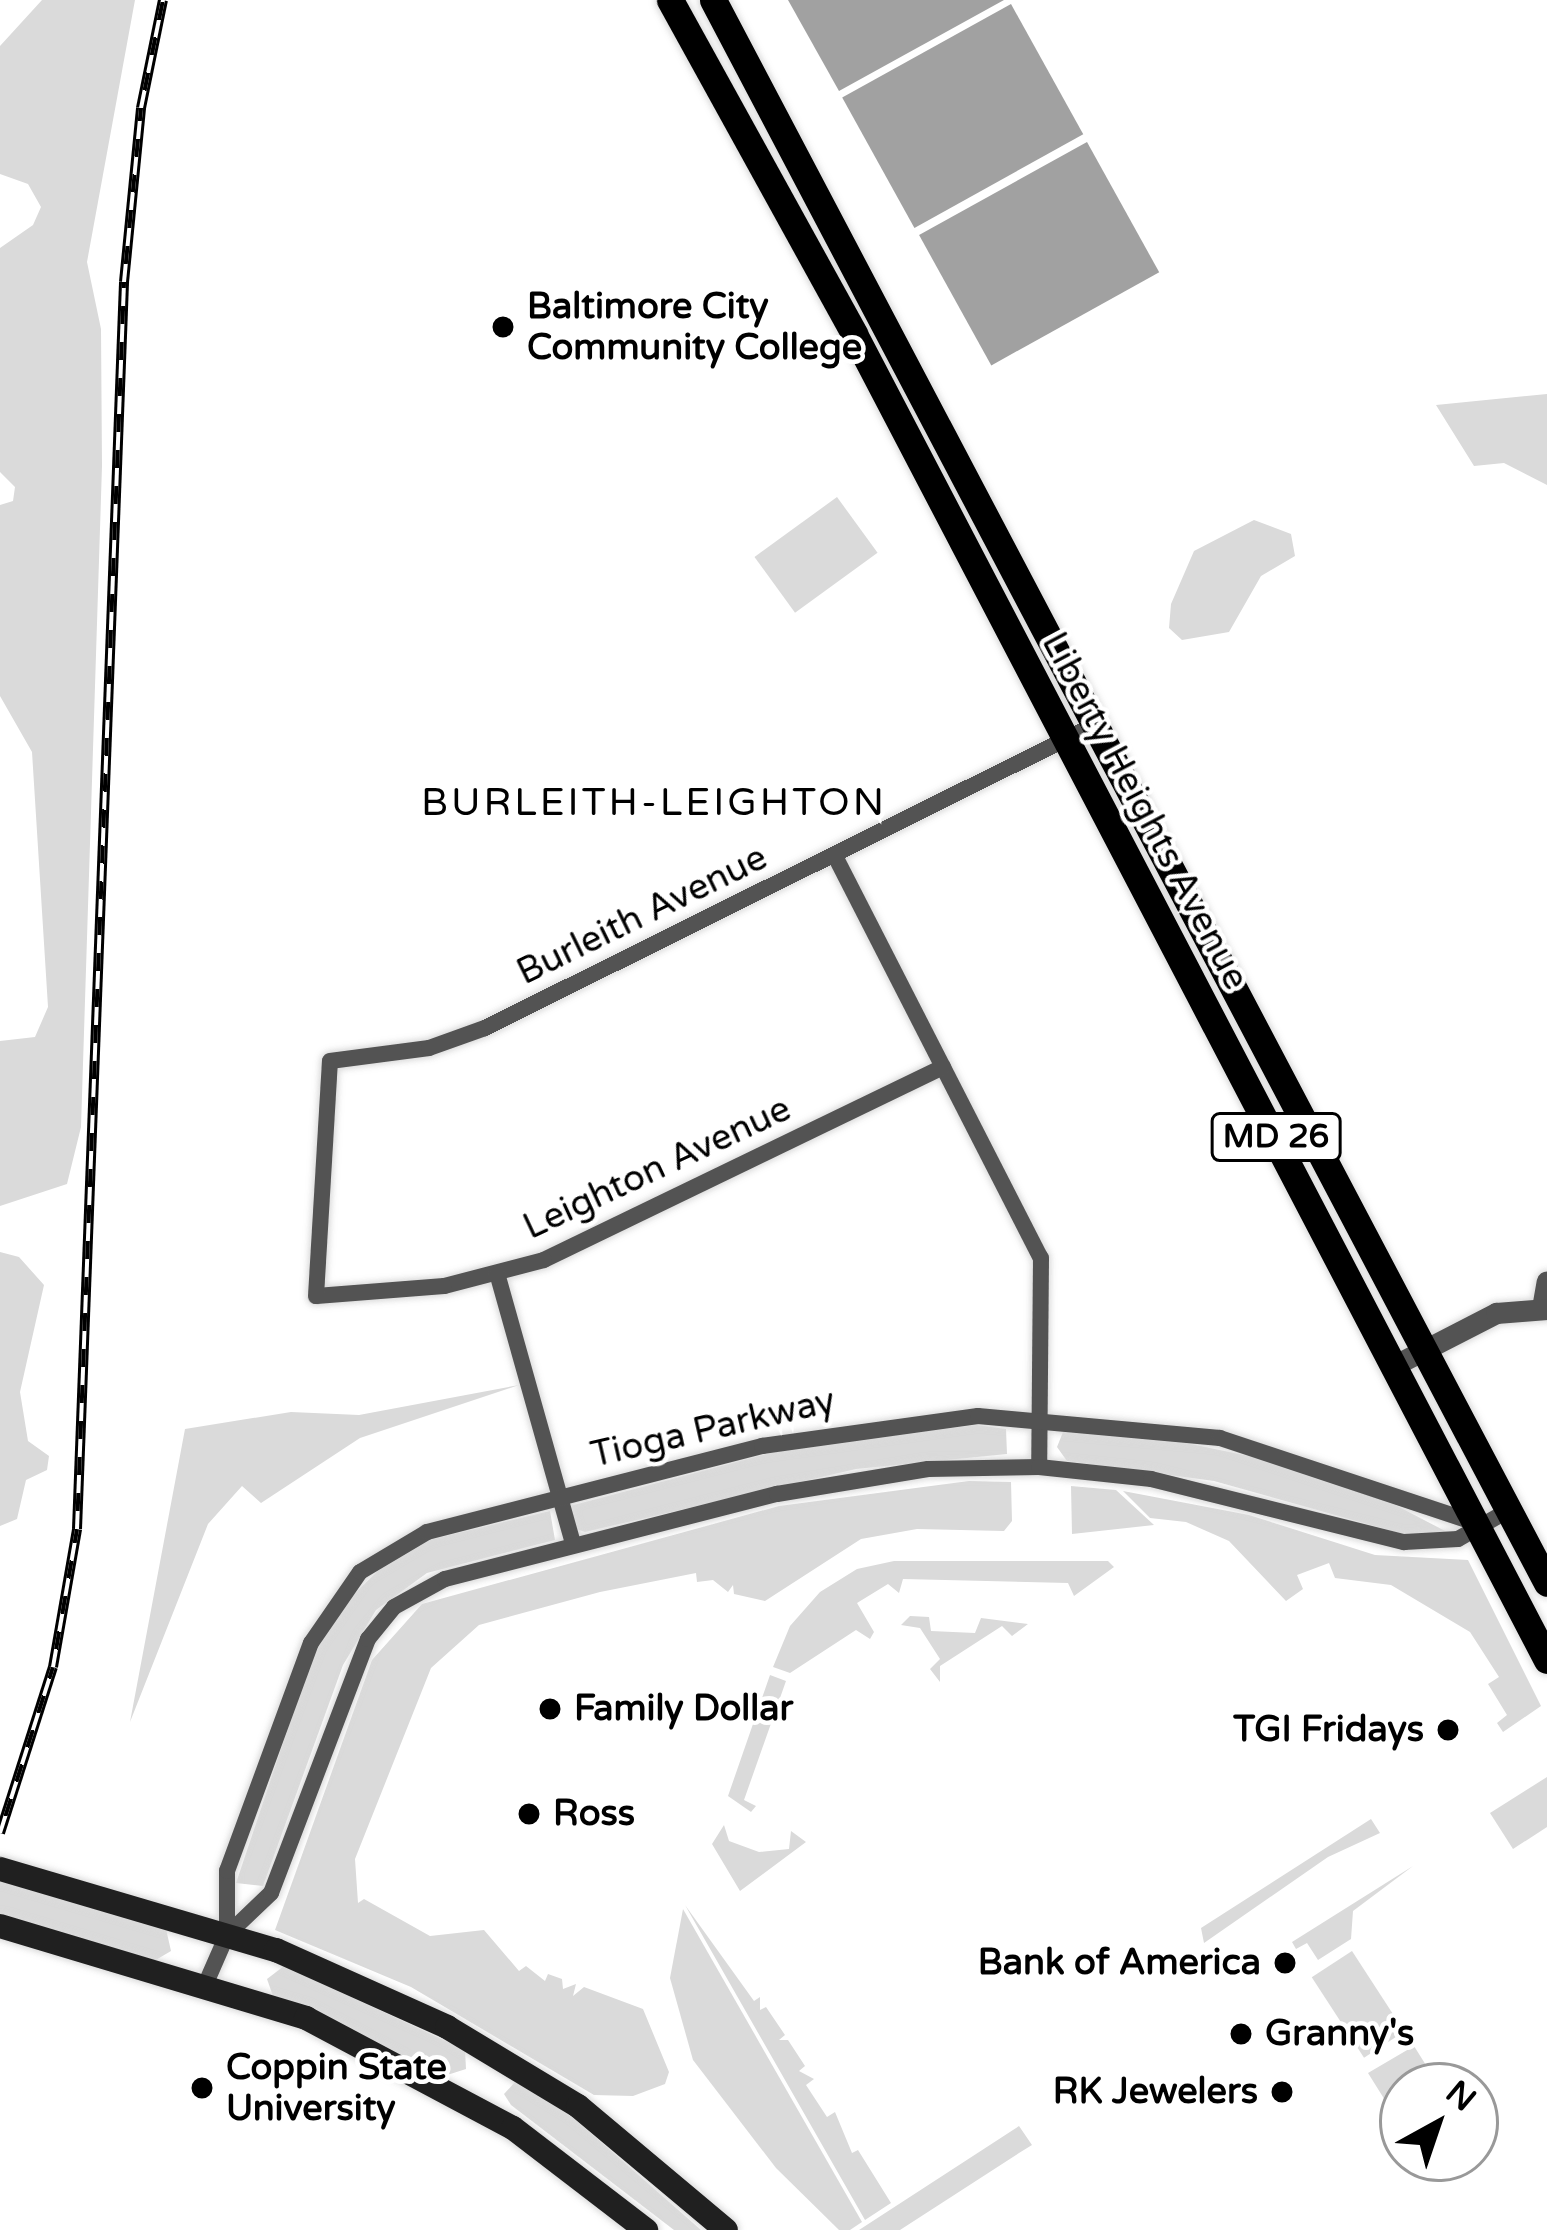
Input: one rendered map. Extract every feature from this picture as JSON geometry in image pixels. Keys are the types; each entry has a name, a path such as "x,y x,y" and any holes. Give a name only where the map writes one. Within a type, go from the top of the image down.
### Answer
{"main road":[{"name":"Liberty Heights Avenue","path":"670,0 1066,739 1547,1660"},
{"name":"Liberty Heights Avenue","path":"713,0 1547,1582"},
{"path":"0,1869 227,1935 387,1998 502,2058 621,2138 726,2230"},
{"path":"0,1926 206,1983 306,2018 476,2105 646,2230"}],"street":[{"name":"Burleith Avenue","path":"316,1296 329,1061 428,1048 484,1028 836,858 1098,723"},
{"path":"836,858 1041,1258 1039,1467"},
{"name":"Leighton Avenue","path":"316,1296 396,1292 497,1274 592,1239 943,1067"},
{"path":"497,1274 573,1544"},
{"path":"1395,1365 1496,1313 1545,1308 1547,1281"},
{"name":"Tioga Parkway","path":"227,1935 226,1871 311,1643 341,1592 381,1556 427,1532 855,1429 1040,1419 1220,1438 1476,1523"},
{"name":"Tioga Parkway","path":"206,1983 227,1935 271,1893 356,1661 394,1607 445,1579 573,1544 880,1474 1039,1467 1196,1487 1404,1542 1458,1539 1476,1523 1509,1510"}],"shaded area":[{"path":"42,0 135,0 87,262 101,329 102,466 81,1127 67,1184 0,1206 0,1041 35,1037 48,1007 32,752 0,696 0,505 13,501 15,487 0,472 0,248 33,225 41,207 28,184 0,174 0,46"},
{"path":"788,0 1004,0 839,91"},
{"path":"1011,4 1083,134 914,228 842,98"},
{"path":"1087,142 1159,272 991,365 919,235"},
{"path":"1547,394 1547,485 1504,463 1474,466 1436,405"},
{"path":"837,497 878,553 795,613 754,557"},
{"path":"1254,520 1291,534 1295,556 1261,576 1229,632 1182,640 1169,628 1171,604 1194,551"},
{"path":"0,1252 19,1257 44,1285 20,1392 28,1441 49,1456 47,1470 26,1480 17,1519 0,1526"},
{"path":"519,1385 360,1438 261,1503 242,1486 208,1524 130,1722 185,1429 291,1412 359,1415"},
{"path":"977,1425 1006,1429 1007,1454 856,1469 585,1532 576,1529 570,1506 793,1447"},
{"path":"1063,1432 1157,1437 1263,1459 1380,1497 1447,1532 1403,1534 1214,1481 1067,1461 1057,1447"},
{"path":"969,1481 1011,1482 1012,1521 1004,1531 917,1529 861,1539 765,1601 734,1594 733,1585 728,1592 713,1580 697,1582 696,1573 600,1592 479,1625 431,1668 355,1859 358,1903 364,1899 430,1936 484,1930 519,1971 526,1966 545,1981 548,1974 562,1979 563,1989 576,1984 573,1996 584,1987 643,2009 669,2072 665,2084 633,2096 594,2095 411,1987 275,1930 372,1660 422,1604 779,1506"},
{"path":"1071,1486 1116,1490 1154,1525 1072,1534"},
{"path":"1123,1491 1249,1515 1375,1555 1468,1560 1541,1706 1503,1732 1497,1723 1507,1715 1488,1684 1499,1677 1470,1632 1391,1585 1335,1578 1329,1563 1297,1575 1303,1589 1286,1601 1229,1541 1186,1522 1150,1518"},
{"path":"550,1511 555,1540 427,1573 376,1610 343,1665 263,1886 236,1883 312,1657 347,1601 384,1565 425,1541"},
{"path":"894,1561 1108,1561 1114,1567 1074,1596 1068,1583 903,1579 899,1593 888,1584 857,1603 874,1632 870,1639 856,1630 790,1673 773,1667 790,1626 820,1592 857,1569"},
{"path":"910,1616 929,1617 931,1631 975,1633 981,1618 1028,1624 1012,1636 1002,1626 940,1666 940,1682 930,1669 940,1659 920,1628 901,1625"},
{"path":"770,1675 786,1681 744,1800 756,1806 751,1812 728,1796"},
{"path":"1547,1777 1547,1827 1513,1849 1490,1813"},
{"path":"1371,1819 1380,1833 1328,1857 1204,1943 1201,1928"},
{"path":"724,1825 729,1841 759,1852 789,1849 791,1831 806,1842 740,1891 712,1844"},
{"path":"1413,1866 1353,1911 1351,1939 1318,1960 1307,1943 1296,1949 1292,1942"},
{"path":"0,1881 166,1929 171,1951 154,1961 0,1917"},
{"path":"685,1905 754,2001 760,1997 760,2010 766,2007 785,2035 779,2040 788,2040 805,2066 799,2071 814,2079 806,2085 827,2117 835,2112 852,2153 858,2150 891,2203 865,2220"},
{"path":"683,1909 862,2222 850,2230 839,2230 776,2168 693,2060 670,1978"},
{"path":"1352,1951 1404,2032 1364,2058 1312,1977"},
{"path":"284,1966 465,2050 466,2069 444,2076 273,1996 267,1979"},
{"path":"1414,2046 1424,2062 1387,2062"},
{"path":"1379,2067 1379,2091 1368,2073"},
{"path":"516,2081 569,2114 701,2230 674,2230 511,2105 504,2094"},
{"path":"1019,2126 1032,2145 900,2230 859,2230"}],"railway":[{"path":"0,1833 53,1667 77,1529 124,282 141,108 163,0"}],"place":[{"name":"Baltimore City Community College","path":"503,327"},
{"name":"Family Dollar","path":"550,1709"},
{"name":"TGI Fridays","path":"1448,1730"},
{"name":"Ross","path":"529,1814"},
{"name":"Bank of America","path":"1285,1963"},
{"name":"Granny's","path":"1241,2034"},
{"name":"Coppin State University","path":"202,2088"},
{"name":"RK Jewelers","path":"1282,2092"}],"district":[{"name":"BURLEITH-LEIGHTON","path":"654,803"}]}
